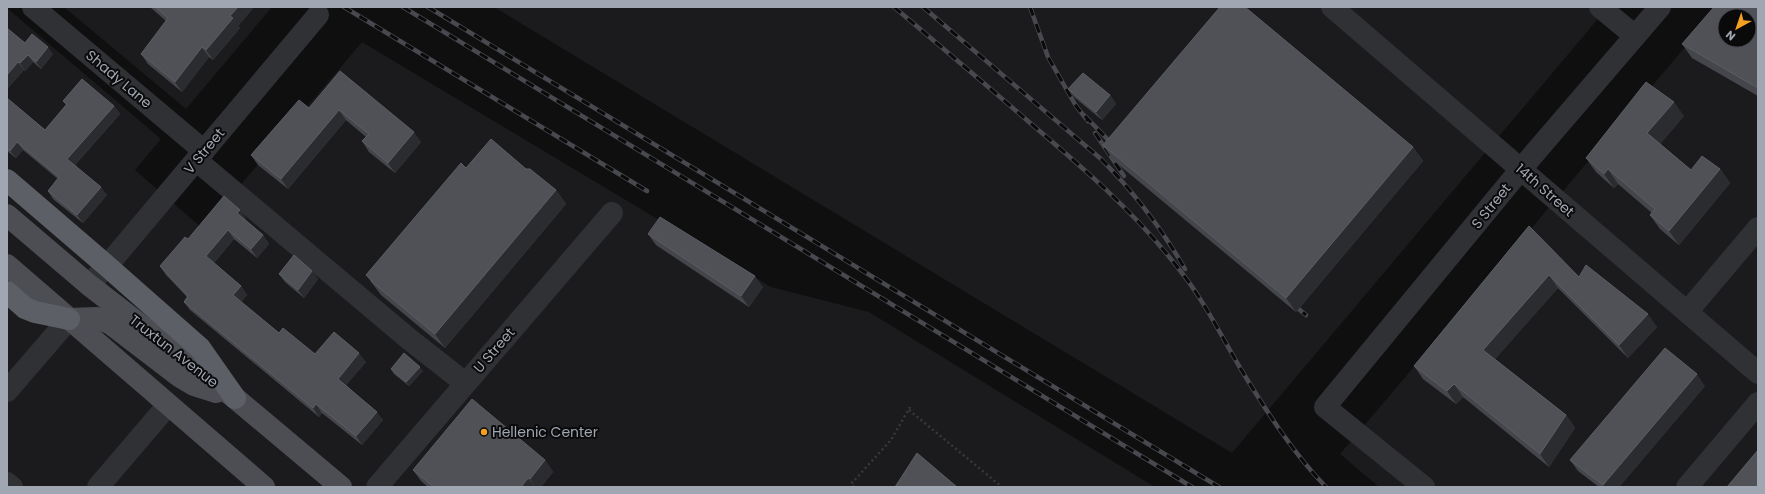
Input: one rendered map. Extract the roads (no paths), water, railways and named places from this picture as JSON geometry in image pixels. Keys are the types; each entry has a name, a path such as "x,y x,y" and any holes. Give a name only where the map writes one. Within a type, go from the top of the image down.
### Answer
{"highway":[{"path":"7,180 108,266 200,348 235,398"},
{"path":"7,292 25,308 69,319"}],"main road":[{"name":"Truxtun Avenue","path":"7,216 89,285 235,398 341,487"},
{"path":"7,265 264,487"},
{"path":"69,319 97,318 111,324 179,376 194,385 235,398"}],"street":[{"name":"Shady Lane","path":"33,7 397,329 466,383"},
{"name":"14th Street","path":"1332,7 1687,312 1754,361"},
{"path":"1600,7 1635,36"},
{"name":"S Street","path":"1424,487 1325,407 1521,169 1660,7"},
{"name":"V Street","path":"89,285 108,266 318,15"},
{"name":"U Street","path":"377,487 612,213"},
{"path":"1687,312 1758,228"},
{"path":"7,391 69,319"},
{"path":"1687,487 1758,403"},
{"path":"98,487 168,404"},
{"path":"7,483 12,487"}],"railway":[{"path":"344,7 647,191"},
{"path":"403,7 1192,487"},
{"path":"428,7 1219,487"},
{"path":"894,7 1069,156 1126,209 1144,228 1188,281 1273,420 1303,461 1326,487"},
{"path":"923,7 1101,159 1146,211 1167,239 1185,269"},
{"path":"1030,7 1048,57 1076,106 1088,121"},
{"path":"1085,116 1116,148"},
{"path":"1095,133 1124,176"},
{"path":"1289,301 1306,315"}],"place":[{"name":"Hellenic Center","path":"484,432"}]}
